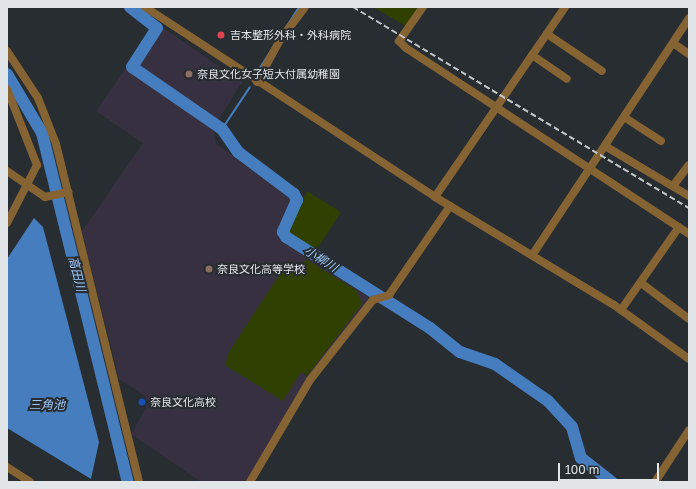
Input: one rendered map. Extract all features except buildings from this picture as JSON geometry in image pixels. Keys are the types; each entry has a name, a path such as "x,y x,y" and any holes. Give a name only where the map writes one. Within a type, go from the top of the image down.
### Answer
{"street":[{"path":"145,7 257,82 435,197 533,254 621,310 689,358"},
{"path":"257,82 280,40 305,7"},
{"path":"422,7 399,41 444,75 499,107 689,234"},
{"path":"435,197 499,107 565,7"},
{"path":"533,254 689,18"},
{"path":"547,34 602,71"},
{"path":"673,43 689,54"},
{"path":"7,51 38,98 66,193 140,482"},
{"path":"532,55 567,79"},
{"path":"7,89 37,165 7,223"},
{"path":"624,117 661,141"},
{"path":"605,146 689,196"},
{"path":"673,186 689,165"},
{"path":"7,171 27,186 49,197 66,193"},
{"path":"250,482 310,380 373,300 383,298 450,206"},
{"path":"621,310 679,227"},
{"path":"641,283 689,319"},
{"path":"655,482 689,430"},
{"path":"7,467 30,482"}],"shaded area":[{"name":"奈良文化女子短大付属幼稚園","path":"162,27 242,82 218,121 136,65"},
{"name":"奈良文化高等学校","path":"127,67 213,128 216,144 295,201 279,229 281,241 370,298 307,379 248,482 201,482 131,434 146,408 146,397 119,379 82,231 143,143 96,111"}],"green space":[{"path":"373,7 419,7 406,26"},
{"path":"307,191 341,212 315,252 286,235"},
{"path":"306,259 357,291 362,304 307,376 301,372 283,401 225,365 229,352 289,260 300,267"}],"water":[{"name":"三角池","path":"34,218 43,227 99,442 91,479 7,428 7,259"}],"waterway":[{"name":"小柳川","path":"130,7 157,28 132,67 222,129 238,152 294,194 297,200 283,232 286,237 430,328 460,352 495,364 548,401 572,427 581,458 612,482"},
{"path":"256,74 299,7"},
{"name":"高田川","path":"7,74 42,133 128,482"},
{"path":"222,129 250,87"}],"railway":[{"path":"353,7 689,208"}],"place":[{"name":"吉本整形外科・外科病院","path":"221,35"},
{"name":"奈良文化女子短大付属幼稚園","path":"189,74"},
{"name":"奈良文化高等学校","path":"209,269"},
{"name":"奈良文化高校","path":"142,402"}]}
